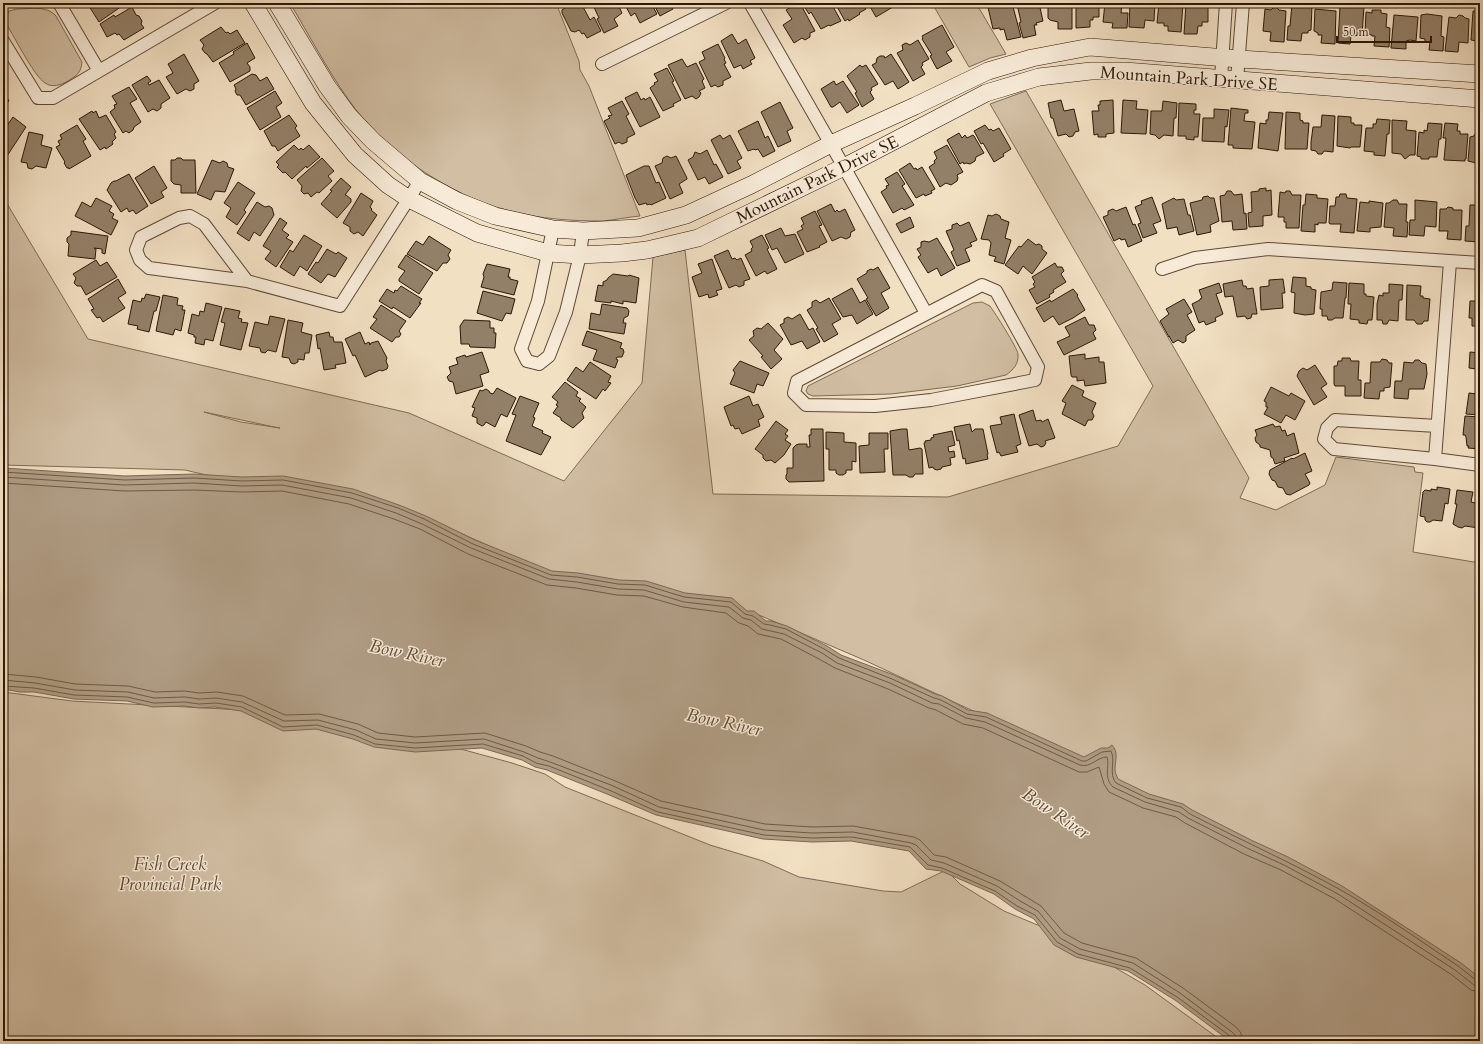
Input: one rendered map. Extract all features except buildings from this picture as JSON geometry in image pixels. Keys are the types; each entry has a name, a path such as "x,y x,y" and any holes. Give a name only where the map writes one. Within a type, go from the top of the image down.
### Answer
{"street":[{"path":"59,3 99,71"},
{"path":"3,41 38,98 53,98 215,3"},
{"name":"Mountain Park Drive SE","path":"253,3 313,103 355,155 388,185 409,199 477,233 548,252 580,255 647,250 698,238 844,167 986,94 1039,77 1091,71 1125,71 1480,99"},
{"name":"Mountain Park Drive SE","path":"277,3 328,86 349,116 373,141 420,181 457,201 495,216 553,229 583,231 638,228 686,215 751,185 831,144 988,71 1032,58 1090,47 1231,58 1480,74"},
{"path":"602,64 726,3"},
{"path":"750,3 926,313"},
{"path":"1226,3 1231,58"},
{"path":"1229,79 1231,58 1243,3"},
{"path":"247,282 204,224 190,216 179,218 141,237 136,250 140,260 149,268 247,282 340,306 420,181"},
{"path":"553,229 538,301 521,349 527,361 539,364 549,356 566,312 580,255 583,231"},
{"path":"1162,269 1195,258 1268,249 1480,264"},
{"path":"1435,459 1450,262"},
{"path":"982,285 996,291 1038,367 1035,380 931,400 875,406 806,404 794,393 797,381 926,313 982,285"},
{"path":"1437,426 1335,420 1327,428 1324,439 1334,449 1480,465"}],"green space":[{"path":"290,3 556,3 579,61 580,70 589,86 640,216 603,221 544,218 510,211 487,204 441,183 399,154 380,137 363,118 333,76"},
{"path":"932,3 976,3 1006,54 990,58 969,67"},
{"path":"17,9 43,9 48,10 56,16 82,62 81,69 76,75 59,85 48,85 41,79 30,65 7,25 6,17 9,11"},
{"path":"1026,91 1249,478 1240,498 1276,510 1325,485 1336,457 1414,467 1415,472 1423,473 1413,552 1480,563 1480,1019 1030,739 864,660 759,615 705,599 543,570 440,524 240,483 185,470 3,465 3,197 88,339 409,413 564,481 642,383 653,257 685,250 713,494 948,497 1118,446 1153,386 990,104","holes":["204,412 276,427 241,422"]},
{"path":"982,302 990,306 1017,350 1018,361 1006,375 957,386 891,394 813,396 808,394 806,391 808,386 973,303"},
{"name":"Fish Creek Provincial Park","path":"3,692 72,701 244,710 457,748 545,774 565,787 710,845 763,861 799,877 883,891 901,892 946,870 960,884 1004,911 1052,931 1145,985 1222,1041 3,1041"}],"water":[{"name":"Bow River","path":"3,468 125,476 194,474 242,477 283,476 353,489 426,516 475,540 552,571 578,573 619,580 646,581 685,593 732,598 747,611 754,611 766,621 787,626 827,646 841,655 894,675 942,696 968,710 987,713 1084,757 1101,748 1108,748 1112,745 1116,754 1115,771 1118,779 1149,794 1183,804 1192,810 1288,857 1342,886 1461,963 1480,978 1480,1041 1230,1041 1175,1000 1128,971 1076,957 1054,945 1034,919 1015,909 994,894 941,871 926,869 909,851 851,841 812,842 763,839 656,815 547,770 535,767 522,760 482,748 415,752 374,747 353,739 316,729 283,731 241,711 215,707 153,707 127,701 74,699 34,692 20,692 3,689"}]}
